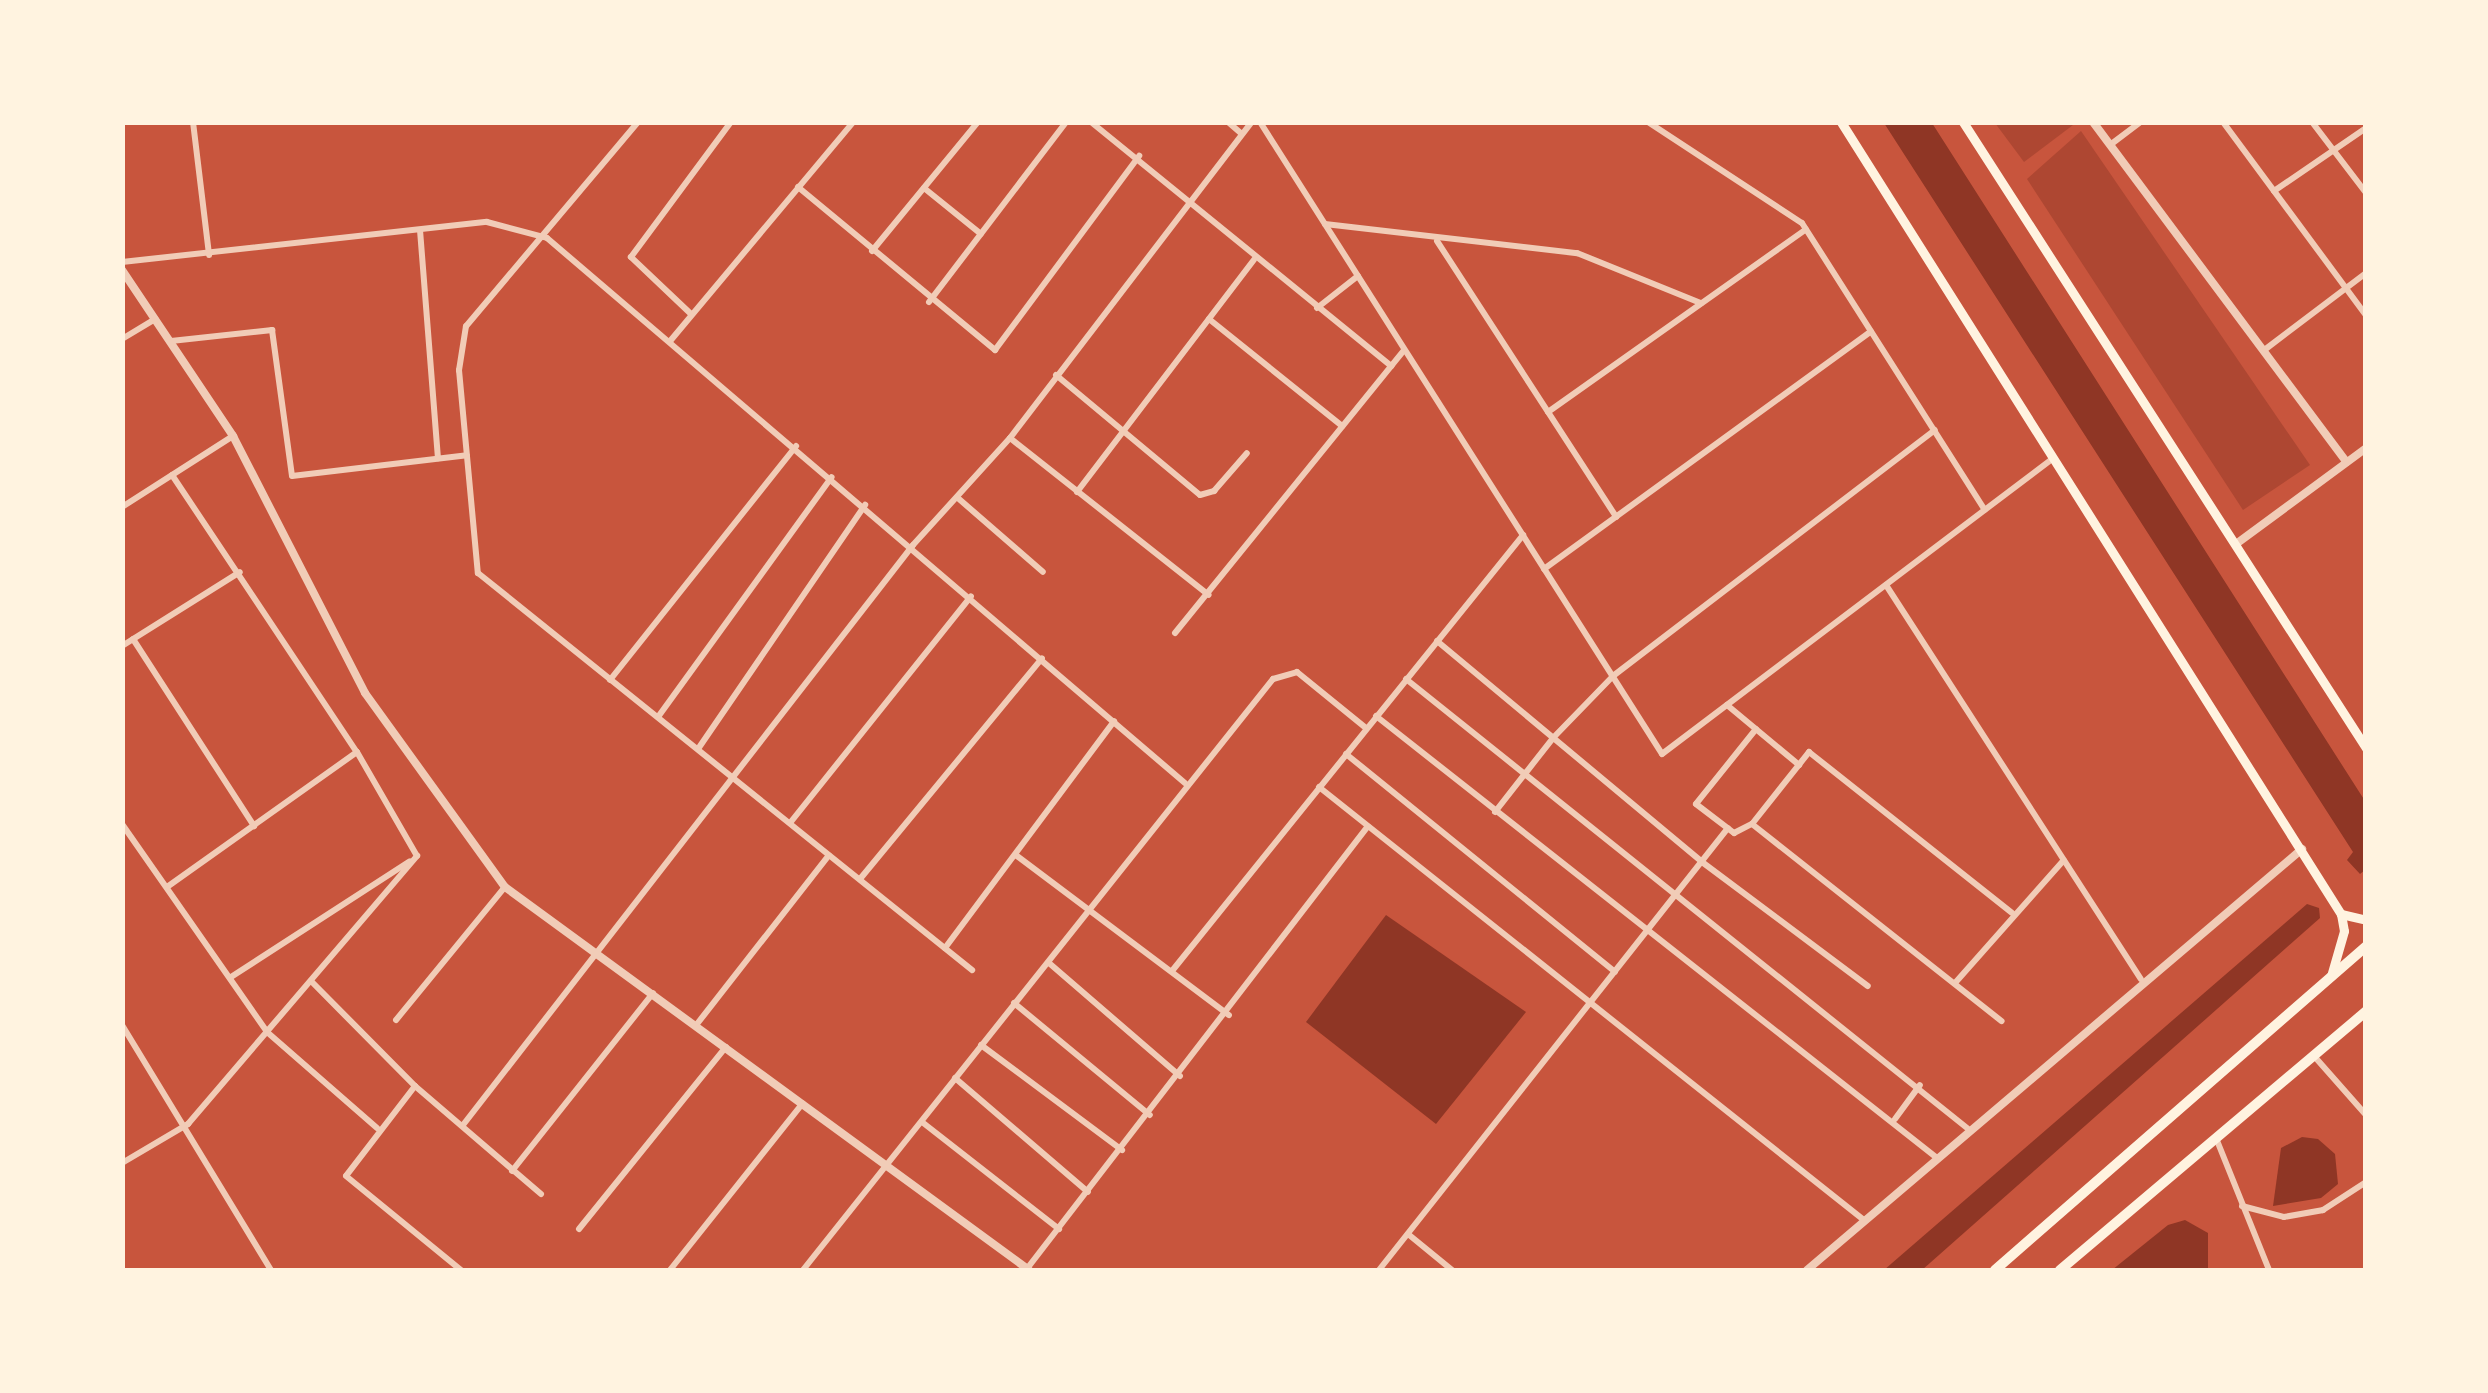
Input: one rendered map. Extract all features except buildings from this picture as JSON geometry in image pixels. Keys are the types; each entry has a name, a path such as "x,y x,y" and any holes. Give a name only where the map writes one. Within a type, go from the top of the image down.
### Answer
{"highway":[{"path":"1995,1270 2366,946"},
{"path":"2060,1270 2366,1011"}],"main road":[{"path":"1840,122 2302,848 2340,914 2344,930 2330,978"},
{"path":"1962,122 2366,748"},
{"path":"2340,914 2366,920"}],"street":[{"path":"193,122 210,255"},
{"path":"638,122 546,238 504,275 466,326 458,370 478,573 972,970"},
{"path":"691,314 631,257 731,122"},
{"path":"671,340 853,122"},
{"path":"872,252 978,122"},
{"path":"930,302 1066,122"},
{"path":"1091,122 1139,156 1254,260 1392,366"},
{"path":"1228,122 1242,134"},
{"path":"463,1125 735,779 912,545 959,499 1010,438 1252,122"},
{"path":"1260,122 1662,754 2054,458"},
{"path":"1648,122 1806,229 1985,510"},
{"path":"2093,122 2346,462"},
{"path":"2110,145 2140,122"},
{"path":"2222,122 2366,315"},
{"path":"2312,122 2366,193"},
{"path":"2274,191 2366,128"},
{"path":"798,187 930,302 995,350 1139,156"},
{"path":"924,188 981,234"},
{"path":"122,262 487,222 546,238 832,476 1185,783"},
{"path":"1324,224 1438,241 1577,253 1701,303"},
{"path":"1548,412 1806,229"},
{"path":"420,230 438,458"},
{"path":"1438,241 1616,517"},
{"path":"1077,492 1254,260"},
{"path":"122,270 233,436 365,692 505,888 697,1024 1028,1270 1229,1014 1368,826"},
{"path":"2263,351 2366,274"},
{"path":"1317,308 1358,276"},
{"path":"122,340 157,318"},
{"path":"1209,319 1342,426"},
{"path":"171,341 272,330 292,476 466,455"},
{"path":"1544,568 1871,331"},
{"path":"1176,633 1405,350"},
{"path":"1056,376 1200,495 1214,492 1247,453"},
{"path":"1496,812 1553,738 1613,676 1935,430"},
{"path":"122,507 233,436"},
{"path":"1010,438 1208,595"},
{"path":"610,680 796,446"},
{"path":"2236,544 2366,448"},
{"path":"172,476 240,572 357,752 417,856"},
{"path":"658,717 832,476"},
{"path":"959,499 1043,572"},
{"path":"698,750 866,505"},
{"path":"1172,971 1523,535"},
{"path":"122,646 240,572"},
{"path":"1886,585 2141,979"},
{"path":"790,823 970,596"},
{"path":"134,639 254,826"},
{"path":"1437,641 1702,862 1868,986"},
{"path":"860,879 1042,658"},
{"path":"803,1270 1014,1003 1093,912 1185,783 1283,671 1297,672 1366,728"},
{"path":"1406,679 1524,777 1680,892 1920,1085 1967,1128"},
{"path":"1727,705 1798,764"},
{"path":"1376,716 1646,933 1895,1119 1937,1158"},
{"path":"944,948 1114,722"},
{"path":"1756,729 1696,804 1728,828 1739,834 1752,824 1808,752 2012,912"},
{"path":"168,887 357,752"},
{"path":"1346,754 1615,972"},
{"path":"1319,787 1864,1221"},
{"path":"122,824 267,1032 378,1128"},
{"path":"1752,824 2001,1021"},
{"path":"1379,1270 1728,828"},
{"path":"1807,1270 2141,979 2302,848"},
{"path":"697,1024 829,855"},
{"path":"231,977 417,856"},
{"path":"122,1163 188,1124 417,856"},
{"path":"1016,856 1229,1014"},
{"path":"1955,984 2012,912 2064,860"},
{"path":"396,1020 505,888"},
{"path":"1049,963 1180,1076"},
{"path":"311,980 414,1086 541,1194"},
{"path":"512,1171 653,992"},
{"path":"1014,1003 1150,1115"},
{"path":"122,1026 125,1036 188,1124 271,1270"},
{"path":"981,1045 1122,1150"},
{"path":"580,1229 726,1046"},
{"path":"2313,1056 2366,1115"},
{"path":"955,1078 1088,1192"},
{"path":"1895,1119 1920,1085"},
{"path":"414,1086 378,1128 346,1176 460,1270"},
{"path":"670,1270 803,1102"},
{"path":"922,1122 1059,1229"},
{"path":"2216,1138 2270,1270"},
{"path":"2242,1206 2284,1216 2324,1210 2366,1182"},
{"path":"1408,1234 1452,1270"}],"shaded area":[{"path":"1995,122 2077,122 2024,162 1995,123"},
{"path":"1884,123 1932,123 2365,801 2365,870 2360,874 2347,860 2353,852"},
{"path":"2081,131 2310,465 2243,510 2027,179"},
{"path":"2307,904 2319,908 2320,918 1922,1270 1884,1270"},
{"path":"1386,915 1526,1012 1436,1124 1306,1022"},
{"path":"2302,1137 2318,1139 2335,1154 2338,1184 2321,1198 2273,1206 2281,1148"},
{"path":"2185,1220 2208,1233 2208,1270 2112,1270 2168,1225"}]}
